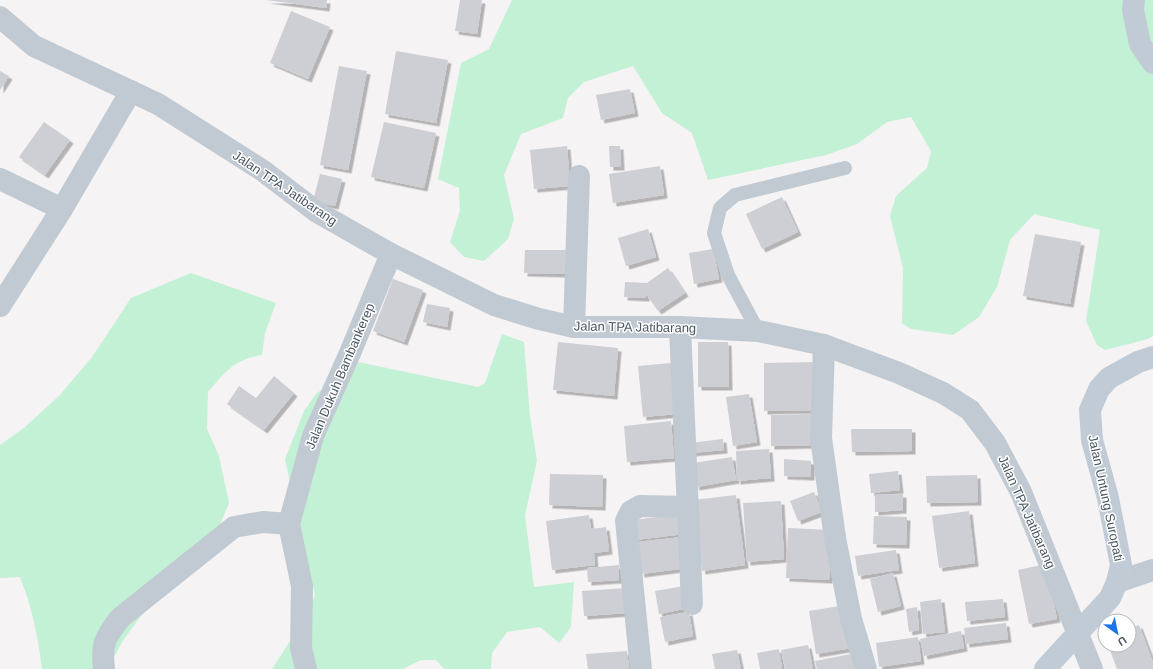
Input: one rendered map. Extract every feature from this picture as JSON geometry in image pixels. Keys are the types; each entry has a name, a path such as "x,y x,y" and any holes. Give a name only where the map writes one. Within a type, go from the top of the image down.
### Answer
{"main road":[{"path":"1134,0 1133,10 1140,44 1153,62"},
{"name":"Jalan Untung Suropati","path":"1045,669 1078,631 1110,598 1117,582 1121,565 1108,498 1092,440 1090,410 1099,389 1109,378 1138,362 1153,356"}],"street":[{"name":"Jalan TPA Jatibarang","path":"0,17 34,46 158,104 262,170 317,212 391,254 494,305 538,319 574,327 680,327 758,331 824,345 899,373 943,393 970,410 995,443 1021,492 1092,669"},
{"path":"0,306 62,209 131,91"},
{"path":"574,327 579,176"},
{"path":"0,179 62,209"},
{"name":"Jalan Dukuh Bambankerep","path":"306,669 301,648 302,586 289,524 313,436 350,353 391,254"},
{"path":"680,327 692,604"},
{"path":"824,345 820,438 838,553 851,619 866,669"},
{"path":"641,669 626,521 631,511 640,506 687,507"},
{"path":"104,669 102,653 106,637 120,618 234,527 263,522 289,524"},
{"path":"1117,582 1153,570"}],"lane":[{"path":"758,331 728,275 714,233 720,208 735,195 845,168"}],"green space":[{"path":"512,0 1153,0 1153,336 1148,339 1105,350 1097,345 1086,321 1100,230 1034,214 1010,240 997,287 979,317 953,335 911,329 902,323 903,268 890,216 896,196 927,168 931,151 911,117 887,122 857,144 826,155 708,180 692,133 662,113 633,66 584,82 568,98 563,118 521,134 504,175 514,219 508,239 484,261 464,257 450,242 460,211 459,188 438,179 461,63 489,49"},
{"path":"191,273 276,303 265,333 262,355 237,363 225,372 208,392 207,429 219,456 229,503 215,537 141,616 122,642 110,665 95,669 42,669 34,622 20,577 0,578 0,445 25,427 59,396 92,357 131,298"},
{"path":"502,334 524,342 530,416 537,461 525,515 534,587 574,582 571,627 559,643 540,627 507,632 492,653 491,669 444,669 436,660 421,660 403,669 272,669 305,618 315,595 285,459 304,411 316,394 358,362 478,387 485,383"}],"building":[{"path":"266,0 327,0 326,8"},
{"path":"460,0 482,0 477,34 455,31"},
{"path":"291,11 330,27 308,79 270,63"},
{"path":"396,51 448,60 436,123 385,114"},
{"path":"339,66 367,71 348,170 320,165"},
{"path":"0,71 9,76 0,90"},
{"path":"630,89 635,113 601,120 596,95"},
{"path":"44,122 70,140 45,175 19,157"},
{"path":"384,122 436,133 424,188 371,177"},
{"path":"567,146 570,186 534,189 530,150"},
{"path":"609,146 620,146 621,167 610,167"},
{"path":"660,166 664,195 613,203 609,174"},
{"path":"320,174 342,179 335,206 313,201"},
{"path":"782,197 798,232 762,249 746,214"},
{"path":"648,229 656,257 626,266 618,238"},
{"path":"1035,234 1081,242 1070,304 1023,296"},
{"path":"713,249 719,279 694,284 689,253"},
{"path":"525,250 567,250 567,274 524,273"},
{"path":"668,268 685,293 658,311 646,294 646,298 624,297 625,282 647,283"},
{"path":"393,279 423,290 404,342 373,331"},
{"path":"427,304 450,308 447,327 423,322"},
{"path":"558,342 618,348 614,396 553,390"},
{"path":"698,342 728,342 729,387 698,387"},
{"path":"817,362 817,410 764,411 764,363"},
{"path":"671,363 677,414 643,417 638,366"},
{"path":"274,376 294,393 264,430 227,404 239,386 256,398"},
{"path":"749,394 757,442 733,446 726,397"},
{"path":"814,414 814,445 771,446 771,415"},
{"path":"671,421 674,458 627,462 624,426"},
{"path":"851,429 912,429 912,451 852,452"},
{"path":"723,439 724,450 691,453 690,443"},
{"path":"769,449 771,478 737,481 736,451"},
{"path":"732,457 736,480 696,487 693,463"},
{"path":"784,459 811,461 811,477 784,476"},
{"path":"898,471 900,490 871,493 869,474"},
{"path":"550,474 603,475 602,507 549,505"},
{"path":"977,475 978,502 927,503 926,476"},
{"path":"814,492 822,512 798,521 790,501"},
{"path":"903,494 903,510 875,512 875,495"},
{"path":"736,495 745,565 702,571 693,500"},
{"path":"781,501 784,559 747,562 743,503"},
{"path":"969,511 975,563 939,568 932,516"},
{"path":"682,514 684,534 635,540 633,520"},
{"path":"589,515 591,529 606,527 609,551 594,553 595,565 552,570 546,521"},
{"path":"874,516 907,517 906,545 873,544"},
{"path":"788,528 831,530 829,580 786,578"},
{"path":"683,537 687,568 641,574 637,542"},
{"path":"896,550 899,570 858,576 855,556"},
{"path":"1046,564 1057,619 1029,624 1018,570"},
{"path":"619,565 619,580 588,582 587,568"},
{"path":"893,573 901,606 878,612 870,579"},
{"path":"684,586 688,608 659,614 655,591"},
{"path":"626,588 627,613 584,616 582,591"},
{"path":"941,599 945,632 923,634 920,602"},
{"path":"1003,599 1005,617 967,621 965,602"},
{"path":"845,605 852,648 816,654 809,611"},
{"path":"917,607 919,630 909,632 906,609"},
{"path":"689,612 693,636 665,642 660,617"},
{"path":"1006,623 1008,639 966,644 964,628"},
{"path":"1139,625 1153,662 1153,669 1117,669 1111,653 1137,653 1137,626"},
{"path":"961,631 964,648 924,656 920,639"},
{"path":"918,637 921,661 879,667 876,643"},
{"path":"808,645 813,669 785,669 781,650"},
{"path":"779,649 782,669 760,669 757,653"},
{"path":"737,650 741,669 715,669 712,654"},
{"path":"627,651 629,669 588,669 586,654"},
{"path":"861,652 864,669 817,669 815,661"}]}
